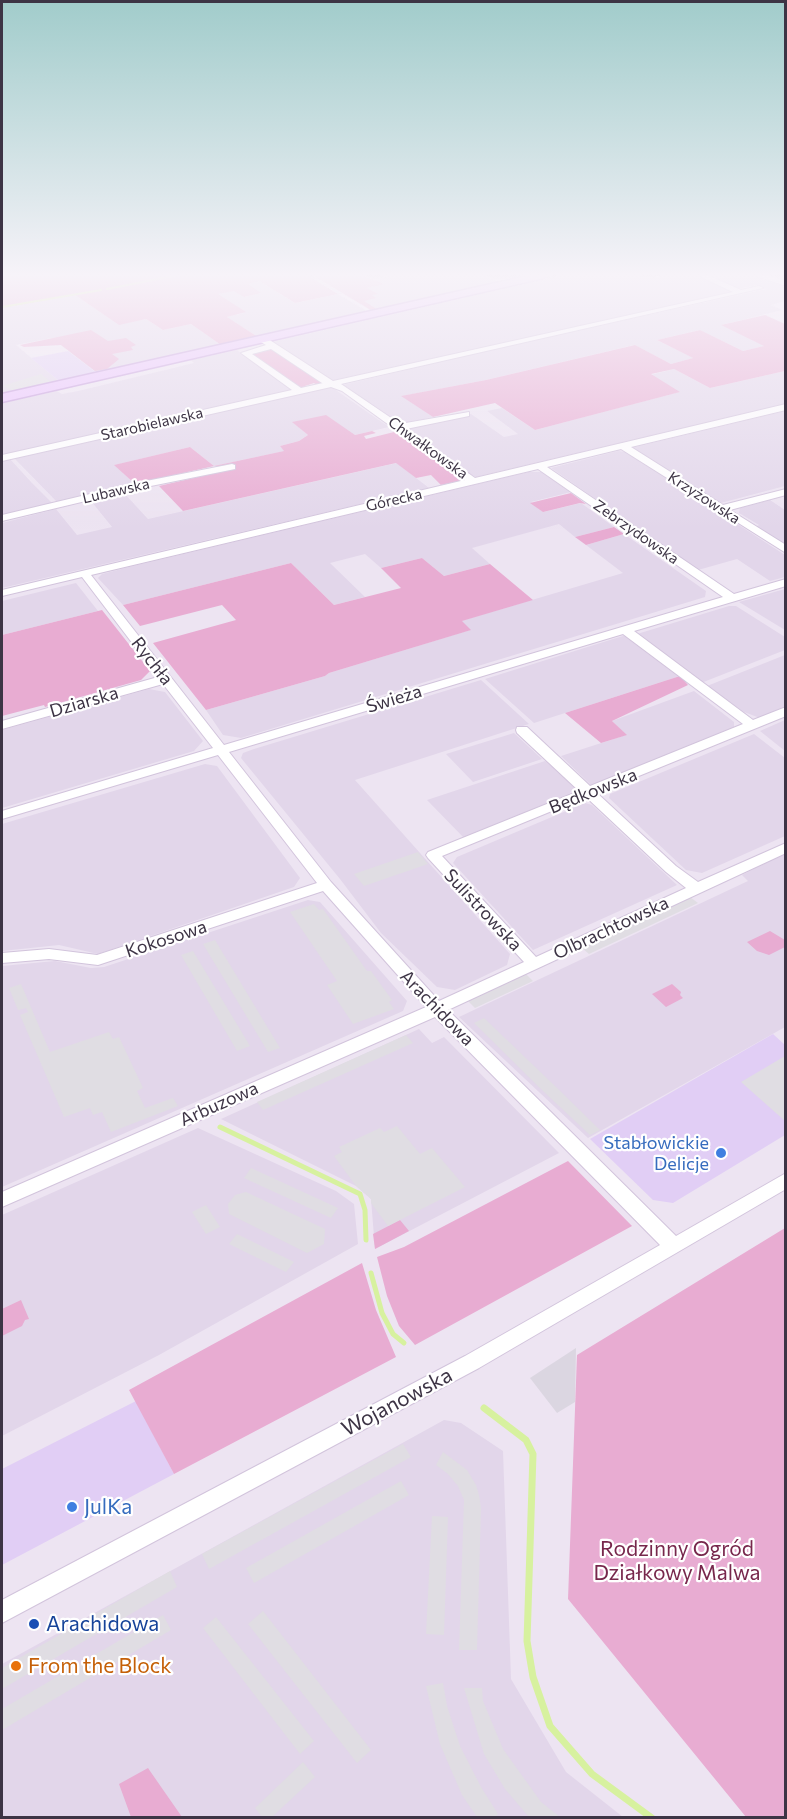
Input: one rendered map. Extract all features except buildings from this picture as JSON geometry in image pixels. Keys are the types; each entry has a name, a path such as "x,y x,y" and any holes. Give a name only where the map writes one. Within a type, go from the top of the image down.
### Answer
{"street":[{"path":"2,398 170,360"},
{"path":"255,360 299,391"},
{"name":"Chwałkowska","path":"294,360 325,381 335,383 401,427 473,482"},
{"name":"Starobielawska","path":"2,458 438,360"},
{"name":"Górecka","path":"2,592 786,407"},
{"path":"401,427 466,414"},
{"name":"Krzyżowska","path":"623,446 786,550"},
{"name":"Zebrzydowska","path":"540,465 732,598"},
{"name":"Lubawska","path":"2,518 136,486 232,467"},
{"path":"721,509 786,492"},
{"name":"Rychła","path":"84,573 220,750"},
{"name":"Świeża","path":"2,815 786,582"},
{"path":"625,630 752,726"},
{"name":"Dziarska","path":"2,725 166,679"},
{"name":"Będkowska","path":"433,855 786,711"},
{"path":"522,730 671,868 696,888"},
{"name":"Arachidowa","path":"220,750 326,885 437,1009 674,1247"},
{"name":"Olbrachtowska","path":"437,1009 786,847"},
{"name":"Sulistrowska","path":"433,855 534,964"},
{"name":"Kokosowa","path":"2,958 49,954 88,960 109,958 326,885"},
{"name":"Arbuzowa","path":"2,1200 437,1009"},
{"name":"Wojanowska","path":"2,1612 463,1366 674,1247 786,1180"}],"shaded area":[{"path":"2,360 34,360 59,381 2,394"},
{"path":"33,360 80,360 97,373 59,381"},
{"path":"80,360 155,360 97,373"},
{"path":"191,360 251,360 293,391 2,456 2,403 57,391 62,394 78,391 194,363"},
{"path":"299,360 426,360 335,380 329,380"},
{"path":"448,360 571,360 486,380 402,396 433,417 407,423 397,421 343,385"},
{"path":"663,360 687,360 671,364"},
{"path":"674,369 710,388 785,371 785,404 476,477 465,472 408,429 471,414 504,437 518,434 487,411 502,408 535,430 679,392 650,375"},
{"path":"41,374 51,382 15,391 2,386"},
{"path":"330,386 389,427 355,435 293,422 308,435 299,441 280,446 285,451 214,466 190,447 115,465 135,484 57,502 14,458"},
{"path":"785,411 785,486 717,504 631,448"},
{"path":"618,451 627,452 785,555 785,577 770,581 737,559 698,570 551,468"},
{"path":"10,459 52,503 2,515 2,460"},
{"path":"397,463 429,488 2,588 2,523 56,509 77,535 112,527 91,501 124,493 148,519"},
{"path":"528,472 542,472 571,492 531,502 543,512 581,503 614,527 575,537 559,524 472,548 490,564 444,576 422,558 381,568 365,554 330,563 365,597 334,605 291,563 123,605 98,578 102,574 129,567"},
{"path":"770,500 785,510 785,546 755,527 759,525 739,513 740,508"},
{"path":"624,534 706,591 705,597 241,738 223,735 206,710 325,676 470,630 461,621 623,573 586,545"},
{"path":"76,583 98,611 2,635 2,601"},
{"path":"785,589 785,630 739,602"},
{"path":"729,606 736,606 785,637 785,650 701,683 637,634"},
{"path":"626,635 680,676 534,723 485,679"},
{"path":"785,655 785,706 760,718 744,712 707,686"},
{"path":"481,680 529,724 355,780 510,954 507,965 455,990 437,987 381,933 241,758 243,753 254,749"},
{"path":"149,689 165,692 203,741 194,751 2,808 2,730"},
{"path":"694,691 734,722 734,728 591,785 561,756 626,735 612,721"},
{"path":"785,720 785,751 760,731"},
{"path":"514,733 542,759 473,782 446,754"},
{"path":"754,734 785,758 785,836 702,873 686,870 609,798 610,794"},
{"path":"545,761 574,783 574,789 569,794 464,838 427,800"},
{"path":"205,764 217,766 300,878 294,887 98,954 59,945 2,951 2,824"},
{"path":"585,803 592,805 677,885 533,950 453,863 457,857"},
{"path":"418,852 428,864 364,886 354,874"},
{"path":"785,853 785,1027 588,1138 459,1017 748,881 742,875"},
{"path":"690,897 698,903 589,954 582,948"},
{"path":"308,900 320,902 407,1001 403,1011 2,1187 2,966 55,961 91,968 104,967"},
{"path":"314,904 319,910 323,909 367,971 371,971 392,1000 389,1002 394,1009 353,1024 327,985 337,981 290,912"},
{"path":"215,940 280,1048 268,1052 203,944"},
{"path":"193,951 250,1046 237,1051 181,955"},
{"path":"526,974 533,981 475,1008 468,1001"},
{"path":"21,984 50,1052 109,1032 113,1039 119,1037 143,1088 137,1091 145,1108 173,1098 178,1106 111,1132 102,1112 93,1115 90,1108 64,1117 20,1015 28,1012 26,1008 18,1010 9,988"},
{"path":"484,1018 600,1130 590,1135 543,1091 474,1023"},
{"path":"419,1029 432,1043 444,1037 559,1153 375,1249 371,1199 356,1186 221,1119"},
{"path":"773,1034 785,1045 785,1135 673,1203 653,1200 590,1139"},
{"path":"406,1035 413,1043 263,1110 257,1102"},
{"path":"785,1056 785,1121 741,1082"},
{"path":"397,1126 420,1154 432,1148 465,1187 388,1226 371,1203 371,1199 356,1186 334,1156 342,1152 339,1147 380,1128 384,1132"},
{"path":"198,1128 336,1191 354,1204 358,1244 159,1355 2,1436 2,1215"},
{"path":"251,1168 338,1208 331,1218 244,1178"},
{"path":"246,1192 325,1229 324,1244 307,1253 229,1214 228,1204 235,1195"},
{"path":"206,1205 220,1227 206,1234 192,1212"},
{"path":"237,1234 294,1262 286,1272 229,1244"},
{"path":"576,1348 575,1402 557,1413 530,1378"},
{"path":"136,1401 174,1474 2,1565 2,1469"},
{"path":"444,1420 461,1423 503,1451 511,1679 566,1772 623,1817 2,1817 2,1664"},
{"path":"403,1444 411,1457 209,1569 202,1554"},
{"path":"443,1452 467,1470 479,1495 481,1508 477,1650 459,1650 464,1500 458,1486 436,1465"},
{"path":"401,1481 409,1495 254,1583 246,1568"},
{"path":"432,1516 448,1517 444,1635 426,1634"},
{"path":"170,1571 177,1587 2,1689 2,1668"},
{"path":"263,1611 371,1750 357,1763 248,1624"},
{"path":"163,1615 171,1630 2,1730 2,1709"},
{"path":"216,1617 314,1741 300,1754 203,1628"},
{"path":"443,1683 447,1706 460,1746 498,1814 495,1817 477,1817 462,1795 440,1744 426,1686"},
{"path":"464,1688 482,1688 483,1701 503,1749 541,1802 560,1817 529,1817 505,1789 484,1754"},
{"path":"303,1762 315,1777 272,1817 262,1817 255,1808"}],"green space":[{"path":"80,360 118,360 107,369 95,371"},
{"path":"258,360 290,360 324,384 318,386 314,383 305,386 307,388 298,388"},
{"path":"572,360 663,360 671,364 686,360 785,360 785,371 710,388 674,369 651,374 680,392 535,430 495,403 433,417 401,396 486,380"},
{"path":"326,415 355,435 372,431 376,433 364,436 366,439 402,430 460,475 454,476 460,481 441,485 431,475 416,478 396,463 183,511 159,486 232,469 214,466 284,451 280,446 299,441 308,435 292,422"},
{"path":"190,447 214,466 135,484 114,465"},
{"path":"571,493 586,504 580,503 543,512 530,503"},
{"path":"614,527 624,534 586,545 575,537"},
{"path":"422,558 444,576 490,564 533,600 462,621 471,630 325,676 206,710 153,643 236,620 222,605 140,626 123,605 291,563 334,605 401,588 381,568"},
{"path":"102,610 150,671 141,680 45,707 44,705 2,716 2,635"},
{"path":"680,676 688,685 612,721 627,735 601,743 565,713"},
{"path":"770,931 785,940 785,947 769,955 757,951 747,942"},
{"path":"672,984 681,992 680,995 683,998 666,1007 652,994"},
{"path":"568,1161 632,1226 415,1345 399,1326 387,1296 377,1257 404,1247"},
{"path":"400,1220 409,1231 375,1249 373,1234"},
{"name":"Rodzinny Ogród Działkowy Malwa","path":"785,1228 785,1817 746,1817 568,1599 577,1355"},
{"path":"362,1263 376,1310 396,1357 174,1474 129,1390"},
{"path":"21,1300 29,1319 25,1320 22,1326 2,1336 2,1309"},
{"path":"148,1768 182,1817 131,1817 119,1784"}],"waterway":[{"path":"220,1127 360,1194 365,1210 366,1240"},
{"path":"371,1273 382,1313 393,1334 404,1343"},
{"path":"484,1408 526,1440 533,1454 527,1641 533,1677 550,1726 592,1774 652,1818"}],"place":[{"name":"Stabłowickie Delicje","path":"721,1153"},
{"name":"JulKa","path":"72,1507"},
{"name":"Arachidowa","path":"34,1624"},
{"name":"From the Block","path":"16,1666"}]}
